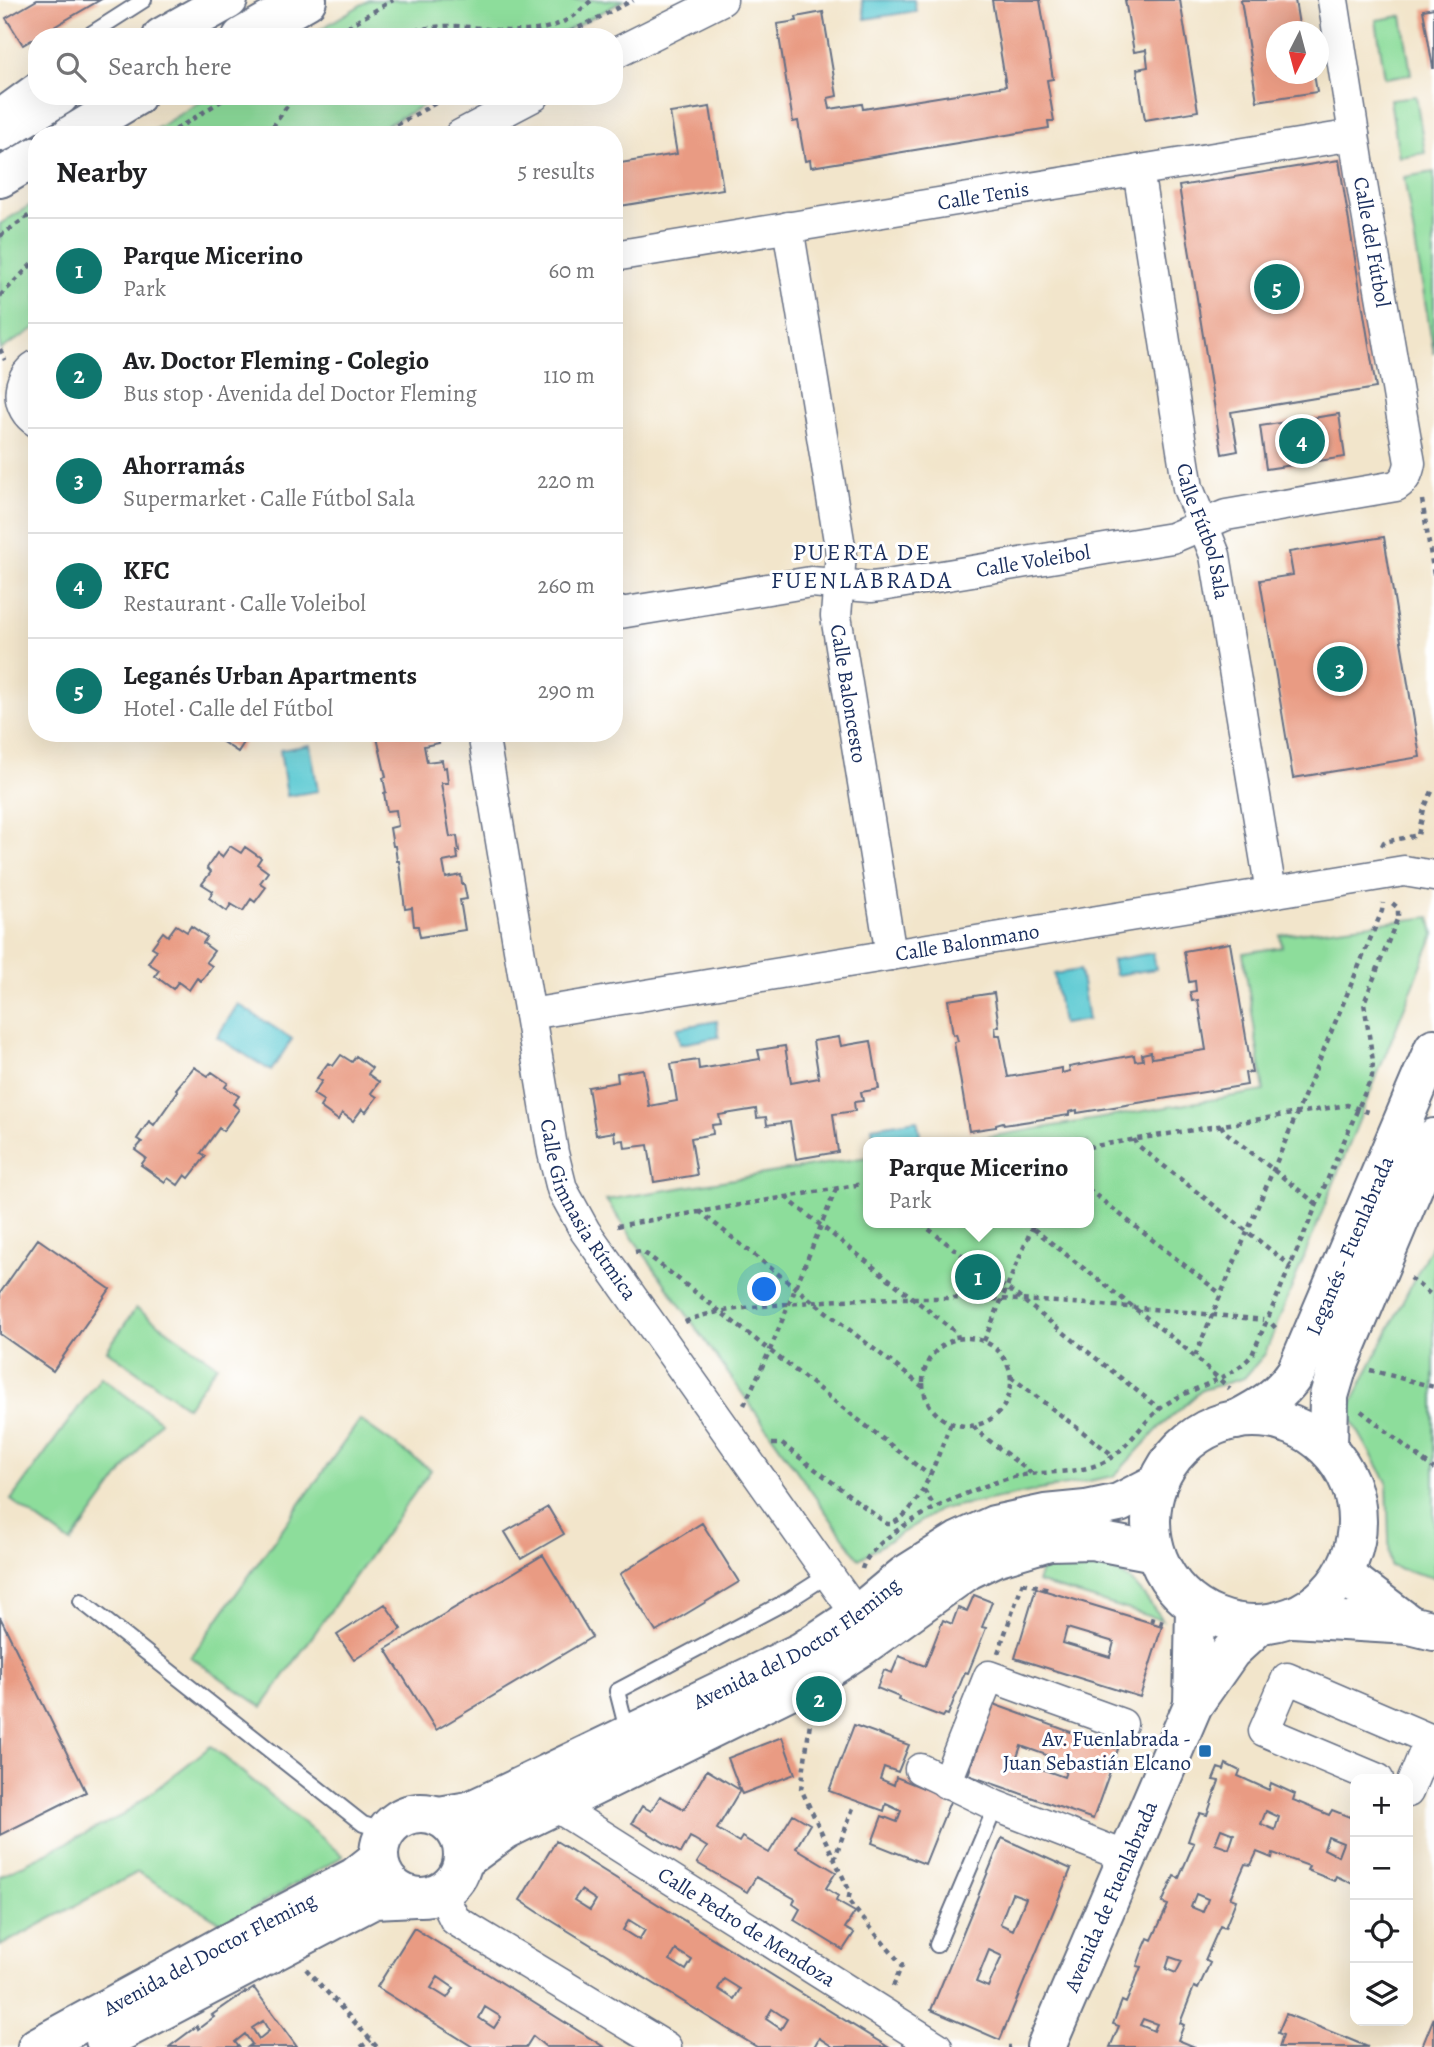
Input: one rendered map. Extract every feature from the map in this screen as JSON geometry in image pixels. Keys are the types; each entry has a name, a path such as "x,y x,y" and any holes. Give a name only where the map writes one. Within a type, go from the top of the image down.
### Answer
{"main road":[{"path":"178,28 228,0"},
{"path":"258,28 307,0"},
{"path":"0,132 44,105"},
{"path":"86,126 121,105"},
{"path":"0,178 28,161"},
{"name":"Leganés - Fuenlabrada","path":"1234,1406 1271,1401 1296,1372 1434,1048"},
{"name":"Leganés - Fuenlabrada","path":"1328,1449 1329,1396 1341,1358 1434,1138"},
{"path":"1276,1621 1321,1600 1343,1574 1356,1543 1357,1509 1348,1477 1328,1449 1300,1429 1234,1406 1174,1455 1156,1485 1150,1518 1155,1552 1183,1616 1226,1621 1422,1628"},
{"name":"Avenida del Doctor Fleming","path":"439,1816 469,1811 801,1652 857,1615 905,1575 959,1541 994,1525 1119,1503 1156,1485"},
{"name":"Avenida del Doctor Fleming","path":"464,1860 505,1830 812,1679 968,1570 995,1557 1049,1541 1092,1540 1155,1552"},
{"path":"1343,1574 1422,1628"},
{"name":"Avenida de Fuenlabrada","path":"1183,1616 1193,1705"},
{"name":"Avenida de Fuenlabrada","path":"1046,2047 1193,1705 1231,1651 1276,1621"},
{"path":"425,1812 439,1816 459,1834 464,1860 460,1873 452,1885 428,1895 402,1892 390,1884 383,1872 383,1845 397,1820 410,1814 425,1812"},
{"name":"Avenida del Doctor Fleming","path":"37,2047 355,1877 383,1845"},
{"name":"Avenida del Doctor Fleming","path":"92,2047 374,1899 428,1895"}],"street":[{"path":"623,50 722,0"},
{"name":"Calle del Fútbol","path":"1333,0 1408,447 1410,463 1405,477"},
{"path":"477,126 517,105"},
{"name":"Calle Tenis","path":"623,254 1354,135"},
{"name":"Calle Fútbol Sala","path":"1138,170 1188,488 1215,555 1271,892"},
{"name":"Calle Baloncesto","path":"788,227 841,554 836,617 891,955"},
{"path":"28,373 20,388 24,410 28,414"},
{"name":"Calle Voleibol","path":"623,613 811,582 881,586 1172,538 1226,515 1396,486 1405,477"},
{"name":"Calle Gimnasia Rítmica","path":"485,742 555,1165 571,1208 857,1615"},
{"name":"Calle Balonmano","path":"530,1014 1404,871 1434,856"},
{"name":"Calle Balonmano","path":"1404,871 1434,876"},
{"path":"1122,1724 989,1676 933,1776 996,1805 1128,1857"},
{"path":"1366,1774 1264,1731 1287,1678 1432,1740 1413,1781"},
{"name":"Calle Pedro de Mendoza","path":"554,1805 937,2047"},
{"path":"428,1895 455,1920 666,2047"}],"lane":[{"path":"100,28 144,0"},
{"path":"0,105 28,85"},
{"path":"628,1734 617,1691 789,1600 828,1575"},
{"path":"81,1601 363,1824 383,1845"},
{"path":"937,1945 996,1805"}],"path":[{"path":"345,28 393,0"},
{"path":"543,28 568,20 592,0"},
{"path":"579,28 633,0"},
{"path":"426,28 472,28"},
{"path":"181,126 215,105"},
{"path":"273,126 287,105"},
{"path":"395,126 432,105"},
{"path":"0,236 28,216"},
{"path":"0,296 28,268"},
{"path":"1405,477 1419,482 1434,575"},
{"path":"1382,846 1384,842 1418,835 1424,809 1434,787"},
{"path":"861,1570 865,1559 882,1544 934,1507 983,1486 1031,1473 1082,1469 1114,1456 1160,1409 1191,1389 1220,1379 1241,1367 1256,1349 1373,1071 1364,1003 1398,917 1398,908 1391,901"},
{"path":"1195,1356 1382,911 1382,903"},
{"path":"1094,1146 1347,1105 1371,1113"},
{"path":"1220,1125 1224,1131 1318,1205"},
{"path":"1134,1139 1136,1144 1292,1266"},
{"path":"617,1226 863,1184"},
{"path":"744,1405 770,1350 836,1188"},
{"path":"1094,1194 1221,1294"},
{"path":"788,1196 790,1201 955,1331 958,1339"},
{"path":"699,1210 703,1216 923,1387 932,1408 951,1423 974,1426 996,1416 1009,1396 1011,1377 1004,1359 985,1341 958,1339 946,1343 936,1351 928,1362 923,1387"},
{"path":"928,1228 1160,1409"},
{"path":"985,1341 1032,1228"},
{"path":"1037,1228 1195,1356 1220,1379 1234,1406"},
{"path":"635,1252 641,1251 649,1256 929,1475"},
{"path":"1409,1278 1434,1297"},
{"path":"685,1321 722,1312 789,1304 911,1297 1020,1299 1263,1320"},
{"path":"1272,1324 1278,1331"},
{"path":"1368,1370 1434,1387"},
{"path":"1011,1377 1114,1456"},
{"path":"1355,1406 1434,1469"},
{"path":"772,1444 782,1444 888,1524 897,1521 923,1490 951,1423"},
{"path":"974,1426 1031,1473"},
{"path":"923,1490 932,1503"},
{"path":"997,1657 1025,1576"},
{"path":"1023,1583 1049,1589"},
{"path":"1150,1619 1183,1616"},
{"path":"812,1713 802,1788 850,1892 848,1901 902,1965 882,2012"},
{"path":"834,1860 853,1808"},
{"path":"285,1945 377,2047"},
{"path":"361,2047 371,2040"}],"green space":[{"path":"369,0 625,0 572,28 323,28"},
{"path":"1402,16 1411,74 1385,78 1376,20"},
{"path":"1416,96 1425,153 1399,157 1390,99"},
{"path":"195,105 424,105 385,126 161,126"},
{"path":"1434,172 1434,354 1404,177"},
{"path":"28,207 28,333 0,350 0,224"},
{"path":"1430,917 1434,934 1265,1354 1244,1378 1202,1390 1160,1427 1114,1476 941,1509 859,1559 606,1200 863,1158 863,1228 1094,1228 1094,1137 988,1137 1264,1091 1243,953 1282,947 1280,935"},
{"path":"1434,1240 1434,1578 1390,1566 1387,1482 1347,1412"},
{"path":"136,1308 217,1365 187,1407 107,1350"},
{"path":"101,1377 160,1421 71,1543 11,1500"},
{"path":"360,1420 431,1470 262,1707 191,1657"},
{"path":"1089,1563 1114,1570 1132,1582 1162,1620 1037,1582 1041,1570"},
{"path":"211,1746 343,1856 225,1925 138,1872 0,1946 0,1876 123,1815"}],"water":[{"path":"862,0 914,0 916,11 865,19"},
{"path":"310,745 318,791 287,796 280,750"},
{"path":"1153,953 1156,969 1115,975 1112,960"},
{"path":"1080,970 1088,1020 1062,1024 1054,974"},
{"path":"238,1004 292,1039 271,1071 217,1037"},
{"path":"717,1021 719,1037 680,1044 677,1028"},
{"path":"917,1120 920,1137 873,1137 872,1127"}],"building":[{"path":"37,0 100,0 52,28 28,28 28,42 23,45 6,18"},
{"path":"992,0 1040,0 1053,79 1047,80 1054,121 1048,121 1049,128 811,167 810,160 805,161 798,121 793,122 777,24 797,21 796,17 823,12 837,96 828,98 830,109 862,104 863,109 1006,86"},
{"path":"1125,0 1180,0 1198,111 1145,120 1137,69 1148,67 1146,50 1134,52"},
{"path":"1241,0 1295,0 1298,21 1266,21 1266,84 1316,84 1317,92 1257,101"},
{"path":"1434,8 1434,68 1433,68 1423,10"},
{"path":"710,107 723,189 623,206 623,163 677,154 670,113"},
{"path":"1339,160 1376,388 1231,412 1238,451 1222,454 1179,186"},
{"path":"1339,414 1345,457 1266,469 1260,426"},
{"path":"1384,537 1420,757 1293,778 1260,580 1293,575 1289,552"},
{"path":"223,742 244,742 238,752"},
{"path":"378,742 439,742 424,746 427,762 442,760 443,768 446,767 448,783 441,783 450,837 457,836 459,851 458,859 443,862 446,878 461,875 464,884 467,899 460,900 465,930 420,937 418,926 414,926 412,908 405,909 399,861 390,828 398,826 396,810 387,811 383,778 386,777"},
{"path":"230,846 241,853 245,847 261,858 257,864 268,872 260,883 266,887 255,902 251,899 243,911 231,904 227,911 209,898 213,891 202,884 211,872 207,868 217,853 222,857"},
{"path":"176,925 187,932 191,926 207,937 203,943 214,951 206,962 212,966 201,981 197,978 189,990 178,982 173,989 155,976 159,970 148,963 157,950 152,947 163,932 168,936"},
{"path":"1230,943 1252,1072 1245,1073 1247,1085 1077,1113 1077,1110 1069,1112 1069,1115 1004,1125 1003,1122 996,1124 996,1127 969,1131 954,1042 958,1041 956,1034 953,1035 948,1000 994,993 999,1026 995,1027 996,1035 1000,1035 1008,1077 1062,1068 1062,1073 1070,1071 1069,1067 1134,1055 1135,1061 1143,1060 1142,1054 1151,1052 1152,1058 1206,1050 1198,1000 1192,1001 1190,992 1196,991 1195,981 1189,982 1184,951"},
{"path":"839,1037 841,1046 871,1041 879,1089 861,1092 863,1101 854,1102 855,1111 833,1114 838,1152 796,1159 790,1122 767,1125 766,1117 757,1118 756,1109 719,1115 721,1124 712,1125 713,1134 691,1138 697,1175 654,1182 648,1145 625,1148 624,1140 615,1141 614,1132 596,1135 588,1087 618,1082 617,1073 643,1069 649,1106 677,1101 671,1064 698,1060 699,1069 760,1059 758,1050 785,1046 791,1083 819,1078 813,1041"},
{"path":"341,1055 352,1062 356,1056 372,1068 368,1074 379,1082 371,1093 377,1097 366,1112 362,1109 353,1121 342,1113 338,1120 320,1107 324,1101 313,1094 322,1081 317,1078 328,1063 333,1066"},
{"path":"194,1067 208,1076 212,1072 228,1083 225,1087 239,1096 233,1104 239,1109 223,1131 219,1128 201,1153 206,1156 189,1178 185,1175 178,1185 168,1178 165,1182 141,1165 146,1158 135,1150 142,1142 137,1139 149,1121 154,1125 178,1091 176,1089"},
{"path":"38,1239 110,1289 53,1371 0,1334 0,1293"},
{"path":"548,1507 564,1534 521,1559 505,1532"},
{"path":"702,1523 739,1582 656,1632 620,1574"},
{"path":"543,1555 592,1637 436,1730 386,1649"},
{"path":"1036,1588 1162,1626 1140,1697 1015,1658","holes":["1067,1628 1114,1642 1110,1657 1063,1643"]},
{"path":"974,1595 992,1602 982,1627 986,1628 948,1715 943,1717 898,1700 899,1697 877,1688 884,1670 892,1673 899,1656 925,1666 943,1620 952,1624 958,1608 967,1611"},
{"path":"385,1604 402,1629 354,1660 337,1635"},
{"path":"0,1617 86,1792 0,1835"},
{"path":"993,1704 1118,1749 1093,1819 968,1775","holes":["1021,1746 1069,1763 1064,1777 1016,1760"]},
{"path":"854,1725 909,1745 898,1772 884,1767 880,1779 894,1785 896,1777 951,1799 925,1864 872,1843 882,1816 897,1822 901,1811 886,1804 884,1811 829,1791"},
{"path":"782,1737 795,1774 742,1794 728,1758"},
{"path":"1226,1764 1240,1771 1238,1776 1269,1790 1271,1783 1295,1794 1293,1800 1329,1815 1332,1810 1350,1817 1350,1883 1336,1876 1334,1881 1307,1870 1309,1866 1273,1853 1272,1858 1257,1852 1251,1865 1245,1864 1230,1898 1236,1900 1225,1928 1220,1926 1205,1960 1210,1963 1198,1989 1194,1987 1180,2023 1184,2025 1178,2040 1195,2047 1110,2047 1119,2026 1113,2024 1122,2001 1126,2003 1141,1967 1137,1966 1142,1952 1148,1938 1152,1940 1168,1905 1162,1903 1174,1876 1179,1878 1194,1843 1188,1841 1193,1827 1200,1813 1207,1815 1219,1781 1213,1780 1218,1768 1224,1770","holes":["1266,1811 1279,1817 1275,1830 1261,1824","1221,1829 1234,1834 1229,1849 1215,1844","1328,1837 1343,1843 1338,1856 1324,1849","1196,1894 1208,1899 1203,1912 1191,1907","1170,1957 1182,1961 1176,1973 1166,1969","1143,2019 1157,2024 1154,2031 1140,2025"]},
{"path":"707,1770 740,1790 717,1829 739,1842 742,1837 769,1853 793,1814 810,1824 796,1848 836,1872 826,1888 838,1896 836,1901 855,1912 845,1928 854,1933 843,1950 794,1920 800,1909 793,1904 795,1899 756,1877 747,1892 697,1863 707,1847 694,1839 690,1837 681,1853 632,1823 642,1806 651,1811 660,1796 684,1809"},
{"path":"1002,1838 1071,1869 1000,2040 931,2010","holes":["1012,1893 1026,1898 1013,1930 1000,1924","989,1950 1002,1956 988,1987 976,1982"]},
{"path":"556,1841 888,2047 833,2047 819,2038 814,2047 757,2047 520,1900","holes":["581,1890 596,1900 590,1910 574,1900","629,1920 645,1930 639,1940 623,1930","676,1950 692,1960 686,1970 670,1960","724,1979 740,1989 734,1999 718,1989","772,2009 787,2019 781,2029 766,2019"]},
{"path":"414,1928 604,2047 546,2047 533,2036 526,2047 473,2047 377,1987","holes":["438,1977 454,1988 447,1998 431,1988","485,2007 501,2017 494,2028 479,2018"]},
{"path":"254,1988 297,2047 248,2047 252,2044 245,2034 235,2042 239,2047 169,2047 197,2026 198,2029 214,2017 212,2015","holes":["263,2021 269,2031 259,2039 252,2028"]},
{"path":"1286,2014 1368,2047 1279,2047 1283,2035 1278,2033"},
{"path":"1434,2017 1434,2047 1422,2047"}],"place":[{"name":"Leganés Urban Apartments","path":"1277,287"},
{"name":"KFC","path":"1302,441"},
{"name":"Ahorramás","path":"1340,669"},
{"name":"Parque Micerino","path":"978,1277"},
{"name":"Av. Doctor Fleming - Colegio","path":"819,1699"},
{"name":"Av. Fuenlabrada - Juan Sebastián Elcano","path":"1205,1751"}],"district":[{"name":"PUERTA DE FUENLABRADA","path":"862,566"}]}
